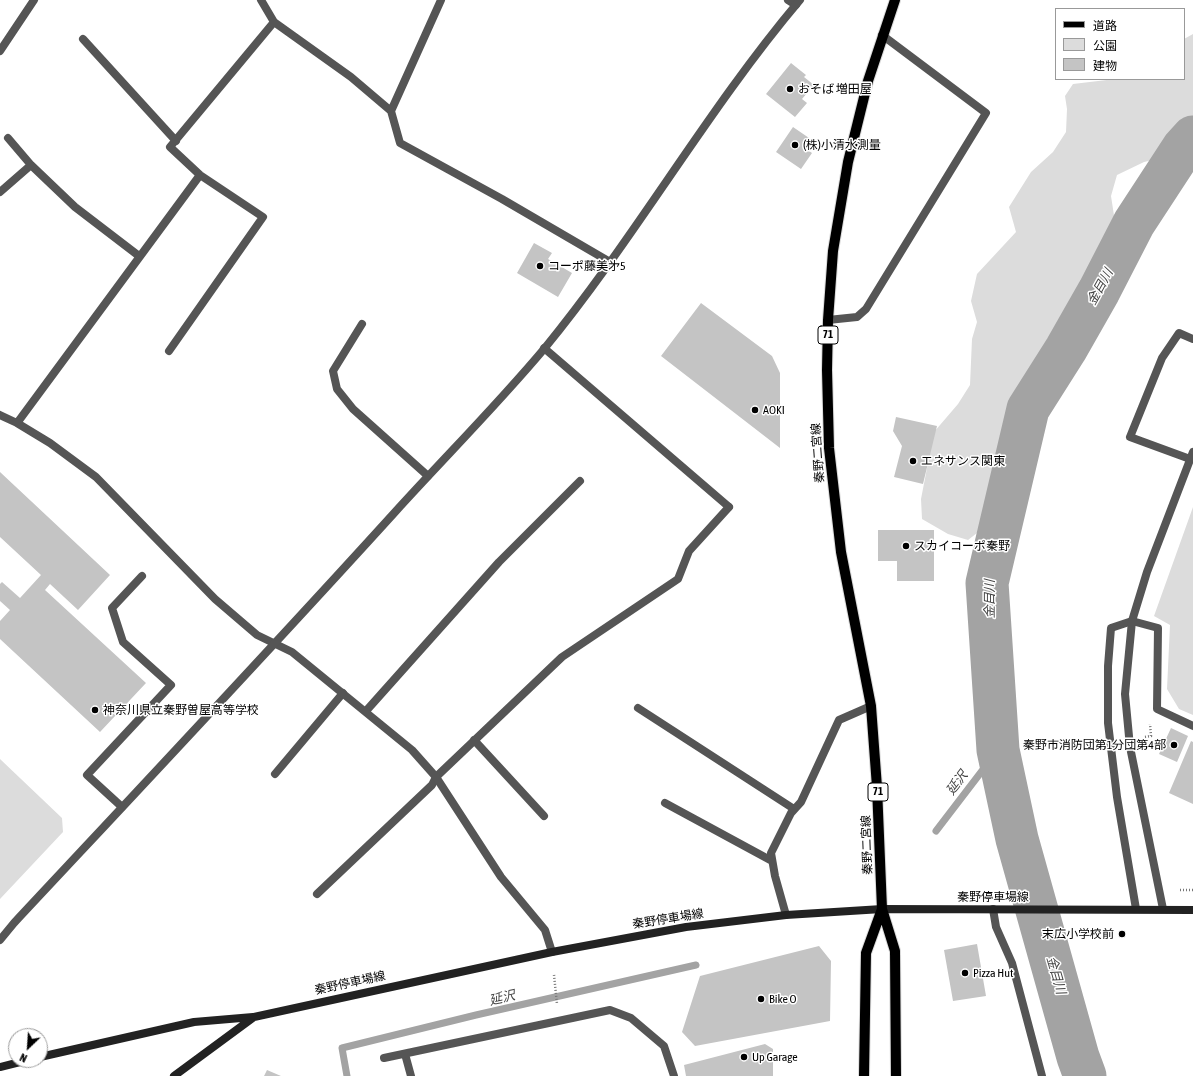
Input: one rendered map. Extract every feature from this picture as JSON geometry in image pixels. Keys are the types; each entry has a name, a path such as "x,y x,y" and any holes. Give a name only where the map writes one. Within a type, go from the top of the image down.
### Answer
{"main road":[{"name":"秦野二宮線","path":"882,909 877,787 871,706 840,552 829,448 828,320 833,251 848,162 868,81 882,35 895,0"},
{"name":"秦野停車場線","path":"174,1076 254,1016 552,952 686,927 786,915 882,909 1005,908 1193,910"},
{"name":"71","path":"864,1076 866,953 882,909"},
{"name":"71","path":"882,909 895,951 896,1076"},
{"path":"48,1055 194,1022 254,1016"}],"street":[{"path":"0,51 34,0"},
{"path":"260,0 274,22 351,77 391,111 400,143 502,199 610,262"},
{"path":"391,111 441,0"},
{"path":"0,940 14,923 275,644 493,407 544,348 610,262 753,58 798,2 788,0"},
{"path":"169,351 263,217 200,175 170,147 274,22"},
{"path":"828,320 857,317 866,309 986,113 882,35"},
{"path":"83,39 176,141"},
{"path":"8,138 32,165 75,207 139,256"},
{"path":"0,192 32,165"},
{"path":"17,423 200,175"},
{"path":"362,324 333,371 337,389 353,409 428,476"},
{"path":"1163,910 1129,739 1125,694 1132,621 1147,572 1192,456 1130,437 1162,358 1179,333 1193,339"},
{"path":"317,894 432,785 436,777 562,657 678,579 689,551 729,507 544,348"},
{"path":"0,414 17,423 96,477 215,599 257,635 292,652 412,750 436,777 501,877 545,930 552,952"},
{"path":"366,711 499,562 580,481"},
{"path":"122,807 87,775 171,685 123,642 112,608 142,576"},
{"path":"1136,909 1117,796 1108,723 1108,666 1111,628 1132,621 1158,628 1157,710 1193,726"},
{"path":"275,774 343,693"},
{"path":"786,915 771,853 794,809 801,802 838,720 871,706"},
{"path":"638,708 794,809"},
{"path":"474,740 544,816"},
{"path":"665,803 772,861"},
{"path":"994,909 996,927 1012,963 1042,1076"},
{"path":"384,1058 610,1010 631,1018 664,1046 674,1076"},
{"path":"405,1054 411,1076"}],"path":[{"path":"1147,737 1151,736 1149,726"},
{"path":"1180,890 1193,890"},
{"path":"554,975 558,1007"}],"green space":[{"path":"1193,34 1193,151 1144,162 1117,175 1111,196 1117,235 1117,275 1105,306 1073,319 1054,349 1038,356 1037,374 1040,404 1035,418 1009,432 1014,450 1004,477 1002,496 986,526 968,540 948,534 922,519 921,499 934,432 958,404 970,385 972,339 977,322 971,301 977,274 1016,232 1009,207 1031,172 1053,152 1066,132 1067,109 1065,96 1073,84 1107,80 1185,80 1185,38"},
{"path":"1193,507 1193,715 1179,709 1167,689 1170,625 1154,616"},
{"path":"0,759 62,818 63,832 0,899"}],"building":[{"name":"おそば 増田屋","path":"791,63 806,75 804,77 814,85 802,99 807,103 795,117 766,94"},
{"name":"(株)小清水測量","path":"793,127 812,140 806,149 812,153 801,169 776,152"},
{"name":"コーポ藤美㐧5","path":"534,243 552,253 548,259 572,273 558,297 517,273"},
{"name":"AOKI","path":"701,303 772,356 780,373 780,448 661,356"},
{"name":"エネサンス関東","path":"896,417 937,426 923,484 894,477 902,446 893,431"},
{"path":"0,472 110,575 78,610 50,584 45,590 146,683 100,732 0,639 0,621 10,610 0,601 0,584 2,582 20,598 41,575 0,537"},
{"name":"スカイコーポ秦野","path":"878,530 934,530 934,581 897,581 897,561 878,561"},
{"name":"秦野市消防団第1分団第4部","path":"1171,728 1188,736 1177,762 1159,754"},
{"path":"1191,741 1193,742 1193,804 1169,793"},
{"name":"Pizza Hut","path":"977,944 986,996 953,1001 944,950"},
{"name":"Bike O","path":"819,946 831,961 830,1021 695,1046 682,1032 700,976"},
{"name":"Up Garage","path":"765,1044 773,1049 773,1076 686,1076 684,1065"},
{"path":"267,1070 281,1076 264,1076"}],"waterway":[{"name":"金目川","path":"1085,1076 1078,1057 1017,839 998,750 987,583 1028,409 1066,349 1099,291 1134,223 1183,148 1193,137"},
{"name":"延沢","path":"936,831 998,750"},
{"name":"延沢","path":"347,1076 342,1048 476,1015 696,965"}],"place":[{"name":"おそば 増田屋","path":"790,89"},
{"name":"(株)小清水測量","path":"795,145"},
{"name":"コーポ藤美㐧5","path":"540,266"},
{"name":"AOKI","path":"755,410"},
{"name":"エネサンス関東","path":"913,461"},
{"name":"スカイコーポ秦野","path":"906,546"},
{"name":"神奈川県立秦野曽屋高等学校","path":"95,710"},
{"name":"秦野市消防団第1分団第4部","path":"1174,745"},
{"name":"末広小学校前","path":"1122,934"},
{"name":"Pizza Hut","path":"965,973"},
{"name":"Bike O","path":"761,999"},
{"name":"Up Garage","path":"744,1057"}]}
